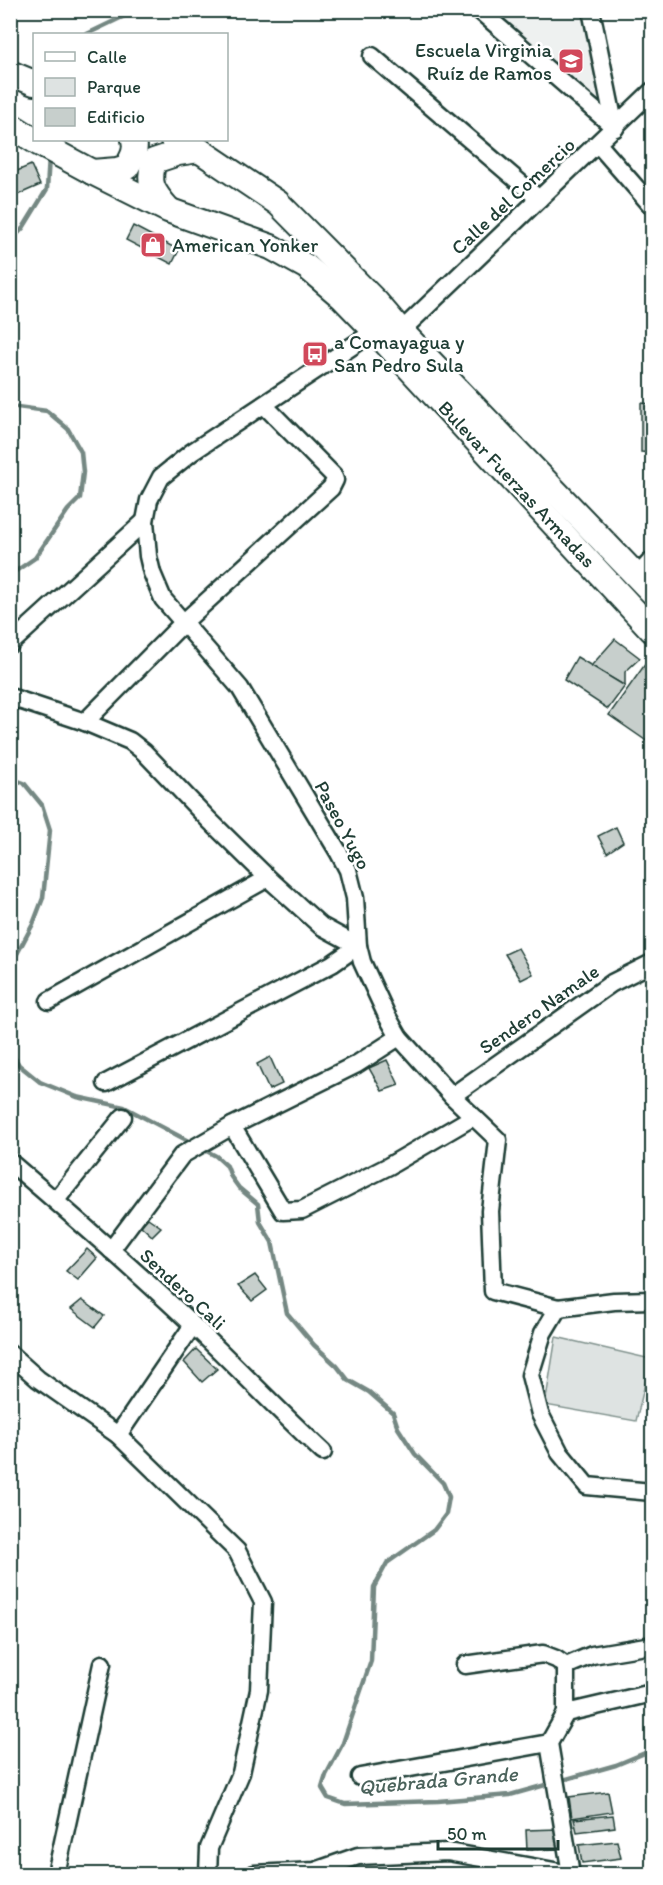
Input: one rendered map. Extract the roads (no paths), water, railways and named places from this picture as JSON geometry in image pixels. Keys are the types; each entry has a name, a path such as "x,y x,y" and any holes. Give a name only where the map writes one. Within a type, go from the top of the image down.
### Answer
{"highway":[{"path":"10,73 33,82"},
{"name":"Bulevar Fuerzas Armadas","path":"10,125 33,140"},
{"name":"Bulevar Fuerzas Armadas","path":"35,141 168,210 271,247 307,267 342,297 375,331 652,630"},
{"path":"92,172 127,167 134,156 134,141"},
{"name":"Bulevar Fuerzas Armadas","path":"176,141 199,150 278,203 377,303 401,331 647,576"},
{"path":"168,210 156,195 151,183 154,161 178,153 199,150"}],"street":[{"path":"479,10 615,128"},
{"path":"591,10 615,128"},
{"path":"372,56 539,199"},
{"name":"Calle del Comercio","path":"401,331 652,91"},
{"path":"598,144 652,206"},
{"name":"Paseo Yugo","path":"375,331 192,452 161,477 149,500 145,521 148,556 157,588 163,599 240,688 339,853 348,870 356,898 358,946 362,963 399,1037 452,1096 498,1140 490,1211 493,1291 558,1308 652,1300"},
{"path":"85,722 184,622 331,488 335,480 333,475 264,405"},
{"path":"10,644 145,521"},
{"path":"10,697 85,722 130,741 144,752 268,878 321,926 358,946 332,964 106,1083"},
{"path":"49,1001 268,878"},
{"name":"Sendero Namale","path":"452,1096 612,983 652,963"},
{"path":"111,1250 182,1155 232,1126 357,1064 399,1037"},
{"path":"56,1200 123,1117"},
{"path":"232,1126 283,1211 302,1210 389,1166 473,1117"},
{"name":"Sendero Cali","path":"10,1162 56,1200 193,1325 323,1452"},
{"path":"558,1308 543,1333 530,1375 540,1414 560,1452 587,1486 652,1492"},
{"path":"118,1435 193,1325"},
{"path":"10,1354 38,1378 118,1435 237,1551 262,1602 259,1690 241,1773 209,1848 208,1875"},
{"path":"566,1666 592,1654 652,1645"},
{"path":"465,1665 543,1654 566,1666"},
{"path":"56,1875 102,1664"},
{"path":"254,1875 315,1870 357,1856 448,1852 571,1875 549,1743 566,1713 566,1666"},
{"path":"566,1713 652,1693"},
{"path":"360,1777 549,1743"}],"waterway":[{"path":"89,33 137,10"},
{"path":"10,242 23,228 47,189 49,157"},
{"path":"10,406 47,411 68,429 81,452 83,472 80,498 68,510 35,558 10,575"},
{"name":"Quebrada Grande","path":"10,778 24,783 42,805 50,830 43,898 33,924 10,967"},
{"name":"Quebrada Grande","path":"10,1050 19,1065 40,1082 77,1097 124,1107 194,1144"},
{"name":"Quebrada Grande","path":"201,1148 216,1156 227,1166 239,1188 258,1204 260,1222 272,1242 287,1313 348,1380 369,1392 393,1413 398,1428 415,1454 443,1483 449,1497 446,1514 434,1530 387,1563 374,1587 371,1661 343,1743 326,1775 322,1788 328,1798 345,1804 438,1801 510,1795 616,1765 652,1750"}],"place":[{"name":"Escuela Virginia Ruíz de Ramos","path":"571,61"},
{"name":"American Yonker","path":"153,245"},
{"name":"a Comayagua y San Pedro Sula","path":"315,354"}]}
